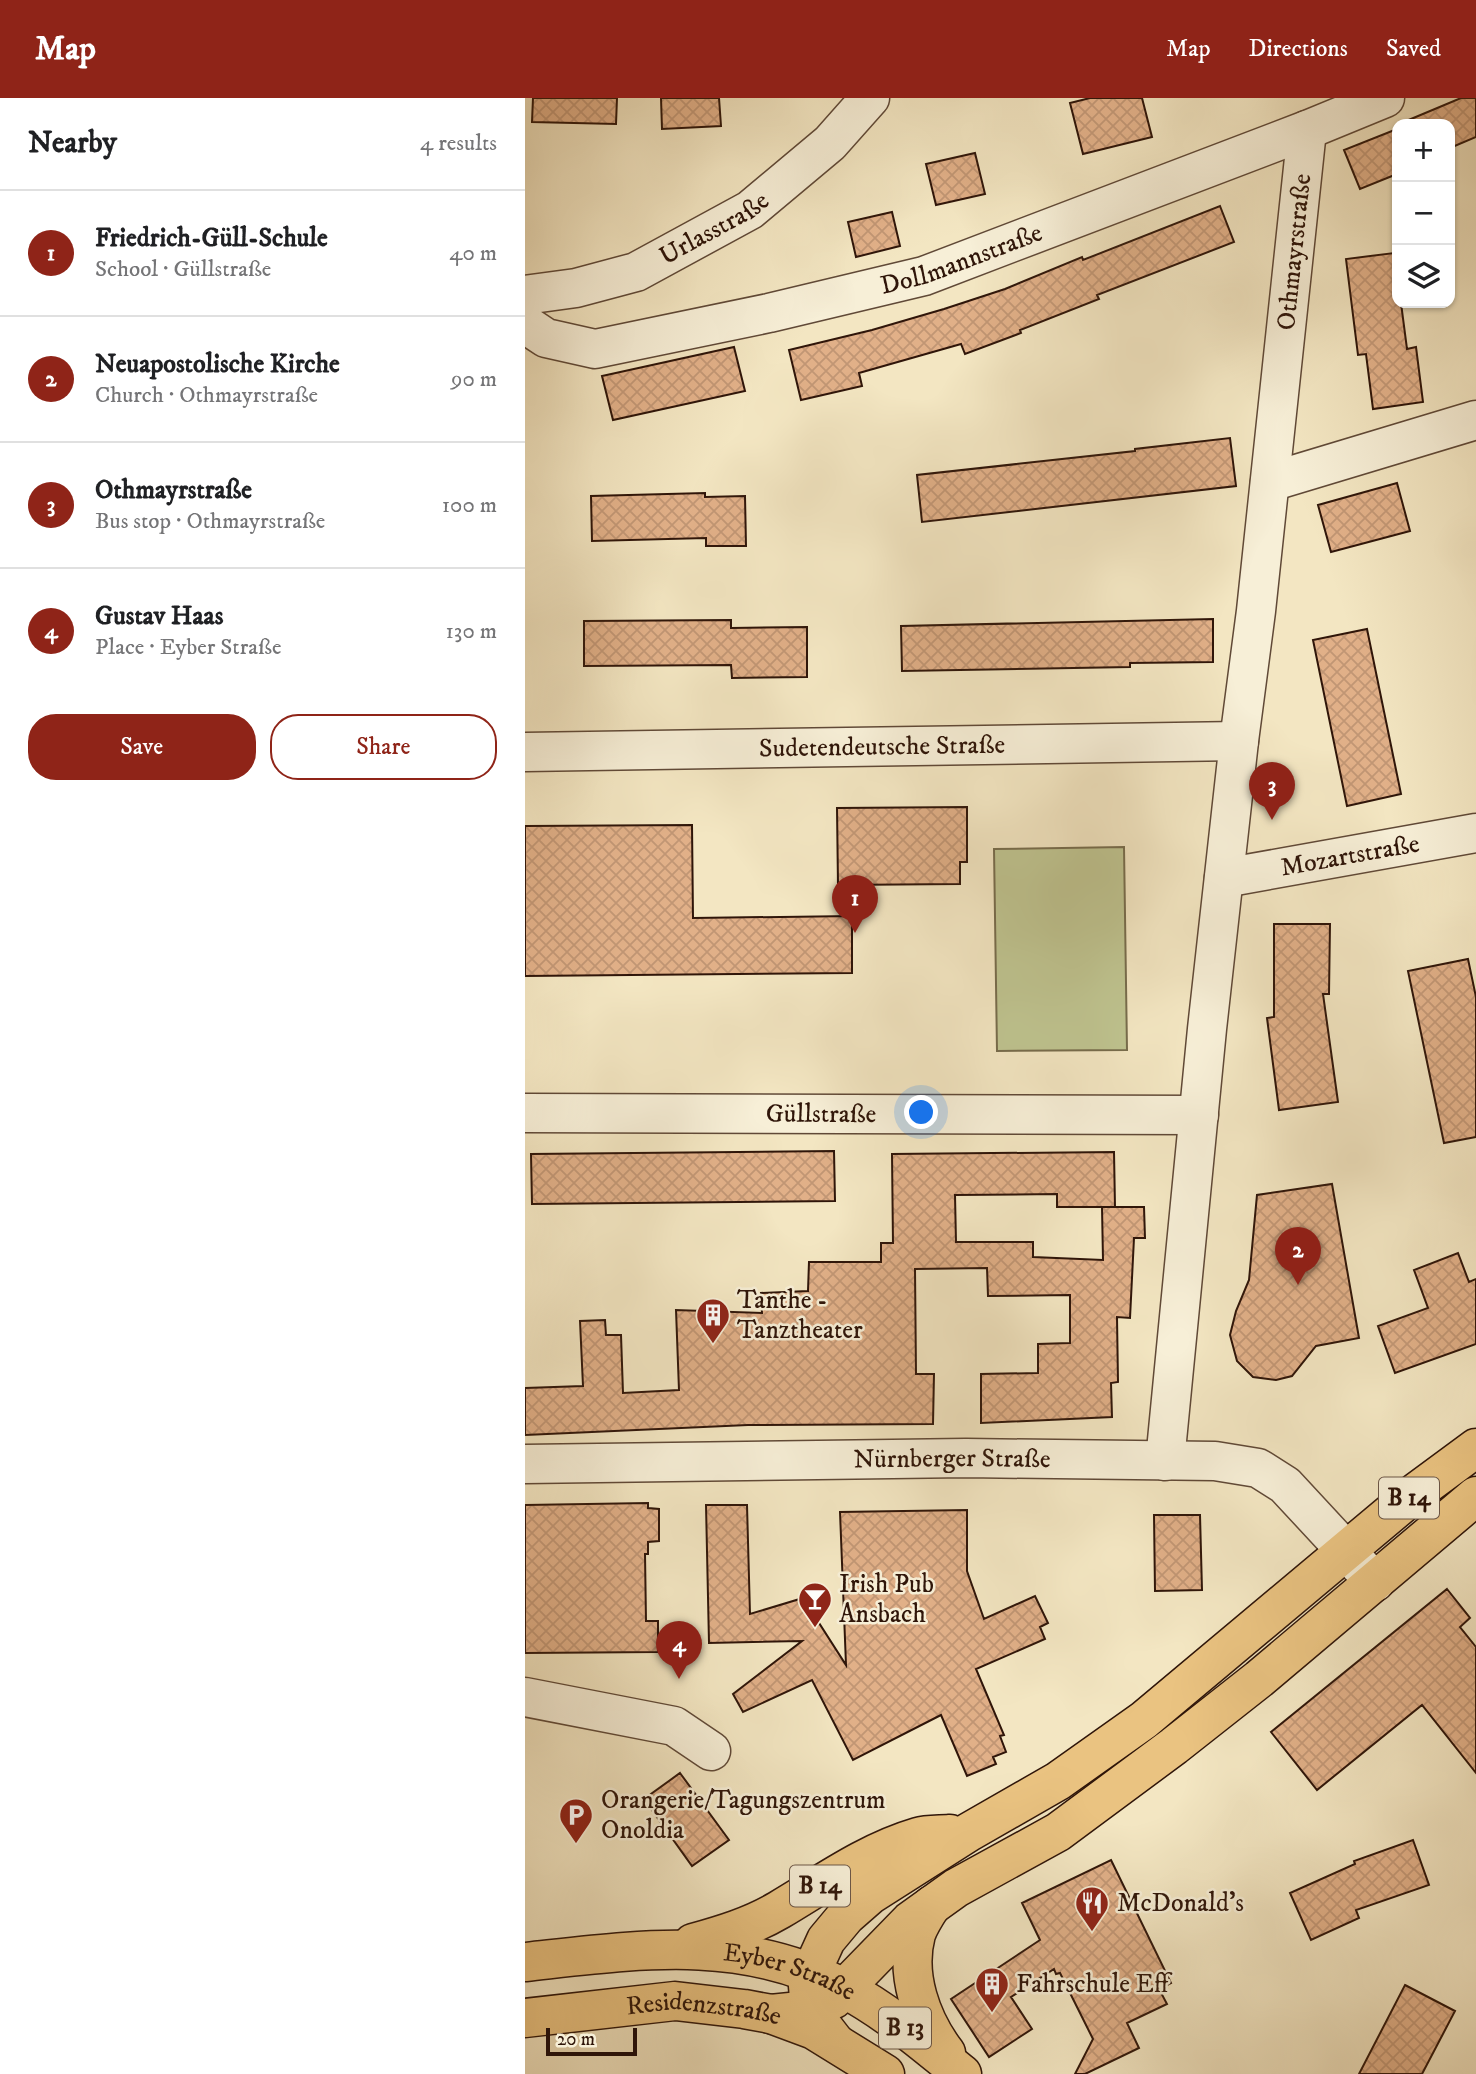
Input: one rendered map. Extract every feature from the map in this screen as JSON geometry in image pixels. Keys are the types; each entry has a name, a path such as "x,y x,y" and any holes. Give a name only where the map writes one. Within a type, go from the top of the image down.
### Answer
{"main road":[{"name":"B 14","path":"828,1981 826,1940 846,1916 870,1895 969,1832 1036,1796 1144,1720 1415,1493 1476,1448"},
{"name":"B 14","path":"810,2010 808,1986 828,1981 892,1937 955,1888 1058,1832 1259,1679 1476,1496"},
{"name":"B 14","path":"674,1949 731,1932 780,1910 862,1860 904,1842 920,1836 969,1832"},
{"name":"B 13","path":"932,1904 916,1934 914,1979 927,2023 962,2074"},
{"name":"B 13","path":"525,1962 674,1949"},
{"name":"Eyber Straße","path":"674,1949 728,1951 758,1956 828,1981 895,2020 962,2074"},
{"name":"Residenzstraße","path":"525,2018 675,2001 771,2014 814,2030 834,2041"},
{"path":"771,2014 810,2010 834,2041"},
{"name":"Eyber Straße","path":"834,2041 885,2074"}],"street":[{"name":"Urlasstraße","path":"525,295 576,288 636,272 750,210 830,143 870,98"},
{"name":"Dollmannstraße","path":"525,324 546,338 596,349 769,313 924,276 1385,98"},
{"name":"Othmayrstraße","path":"1165,1461 1224,878 1271,482 1307,130"},
{"path":"1271,482 1476,420"},
{"name":"Sudetendeutsche Straße","path":"525,752 1239,741"},
{"name":"Mozartstraße","path":"1224,878 1474,841"},
{"name":"Güllstraße","path":"525,1113 1199,1115"},
{"name":"Nürnberger Straße","path":"525,1464 966,1458 1215,1461 1258,1468 1285,1485 1375,1582"},
{"path":"525,1697 674,1726 711,1751"}],"green space":[{"path":"1124,847 1127,1050 997,1051 994,849"}],"building":[{"path":"533,98 617,98 616,124 532,122"},
{"path":"661,98 719,98 721,126 662,129"},
{"path":"1090,98 1142,98 1152,137 1083,154 1070,103"},
{"path":"1461,98 1476,98 1476,137 1455,146 1455,119 1411,119"},
{"path":"1392,131 1392,176 1360,189 1344,150"},
{"path":"975,153 985,194 936,205 926,164"},
{"path":"1220,206 1234,242 1097,295 1099,299 965,354 961,344 859,373 862,386 801,400 789,350 872,330 1005,289 1082,257 1083,260"},
{"path":"892,212 900,246 856,257 848,222"},
{"path":"1392,253 1392,308 1402,308 1407,349 1416,347 1423,402 1373,409 1366,354 1358,355 1346,259"},
{"path":"734,347 745,391 613,420 602,376"},
{"path":"1230,438 1236,486 922,522 917,475"},
{"path":"1397,483 1410,531 1331,552 1318,505"},
{"path":"705,493 705,497 745,496 746,546 706,546 706,538 592,541 591,496"},
{"path":"1213,619 1213,662 1130,663 1130,667 902,671 901,626"},
{"path":"731,620 731,628 807,627 807,677 732,678 731,665 584,666 584,621"},
{"path":"1367,629 1401,794 1347,806 1313,640"},
{"path":"967,807 967,862 960,862 960,884 838,885 837,808"},
{"path":"692,825 693,918 852,916 852,973 525,976 525,826"},
{"path":"1274,924 1330,924 1329,994 1323,994 1338,1102 1279,1110 1267,1018 1274,1017"},
{"path":"1468,959 1476,997 1476,1137 1444,1143 1408,971"},
{"path":"834,1151 835,1201 532,1204 531,1154"},
{"path":"1114,1152 1115,1207 1144,1207 1145,1238 1134,1238 1130,1318 1117,1317 1118,1382 1111,1383 1112,1417 981,1423 981,1374 1038,1373 1038,1344 1070,1343 1070,1295 988,1296 987,1268 915,1269 916,1374 934,1374 933,1424 748,1425 525,1435 525,1388 583,1386 580,1321 605,1320 606,1335 621,1335 623,1393 679,1390 676,1310 762,1313 761,1293 808,1291 809,1262 881,1262 881,1243 893,1243 892,1154","holes":["1057,1194 1057,1207 1102,1207 1103,1260 1033,1257 1033,1242 956,1242 955,1195"]},
{"path":"1332,1184 1359,1338 1316,1346 1292,1376 1276,1380 1253,1377 1237,1361 1230,1335 1236,1311 1249,1280 1257,1195"},
{"path":"1458,1253 1469,1282 1476,1279 1476,1344 1395,1373 1378,1326 1428,1308 1414,1270"},
{"path":"648,1503 648,1508 659,1509 659,1541 648,1542 648,1554 645,1554 646,1621 658,1621 658,1652 525,1653 525,1505"},
{"path":"706,1505 747,1505 750,1614 803,1598 846,1665 840,1512 967,1510 967,1571 984,1619 1035,1596 1048,1623 1040,1627 1045,1639 976,1669 1004,1735 1000,1736 1006,1752 993,1757 996,1764 967,1776 941,1715 853,1760 812,1680 743,1712 733,1694 802,1641 709,1643"},
{"path":"1154,1515 1200,1515 1202,1590 1155,1591"},
{"path":"1447,1589 1470,1618 1460,1627 1476,1647 1476,1773 1422,1705 1317,1790 1271,1732"},
{"path":"680,1773 729,1840 692,1866 644,1799"},
{"path":"1413,1840 1429,1885 1356,1910 1359,1918 1311,1940 1290,1893 1355,1864 1354,1861"},
{"path":"1111,1860 1171,1983 1159,1989 1167,2004 1127,2023 1139,2048 1085,2074 1075,2074 1093,2039 1060,1973 1056,1974 1054,1969 1011,1997 1032,2029 989,2057 951,1999 1040,1940 1022,1903"},
{"path":"1405,1985 1455,2011 1422,2074 1359,2074"}],"place":[{"name":"Othmayrstraße","path":"1272,820"},
{"name":"Friedrich-Güll-Schule","path":"855,933"},
{"name":"Neuapostolische Kirche","path":"1298,1285"},
{"name":"Tanthe - Tanztheater","path":"713,1345"},
{"name":"Irish Pub Ansbach","path":"815,1629"},
{"name":"Gustav Haas","path":"679,1679"},
{"name":"Orangerie/Tagungszentrum Onoldia","path":"576,1845"},
{"name":"McDonald's","path":"1092,1933"},
{"name":"Fahrschule Eff","path":"992,2014"}]}
